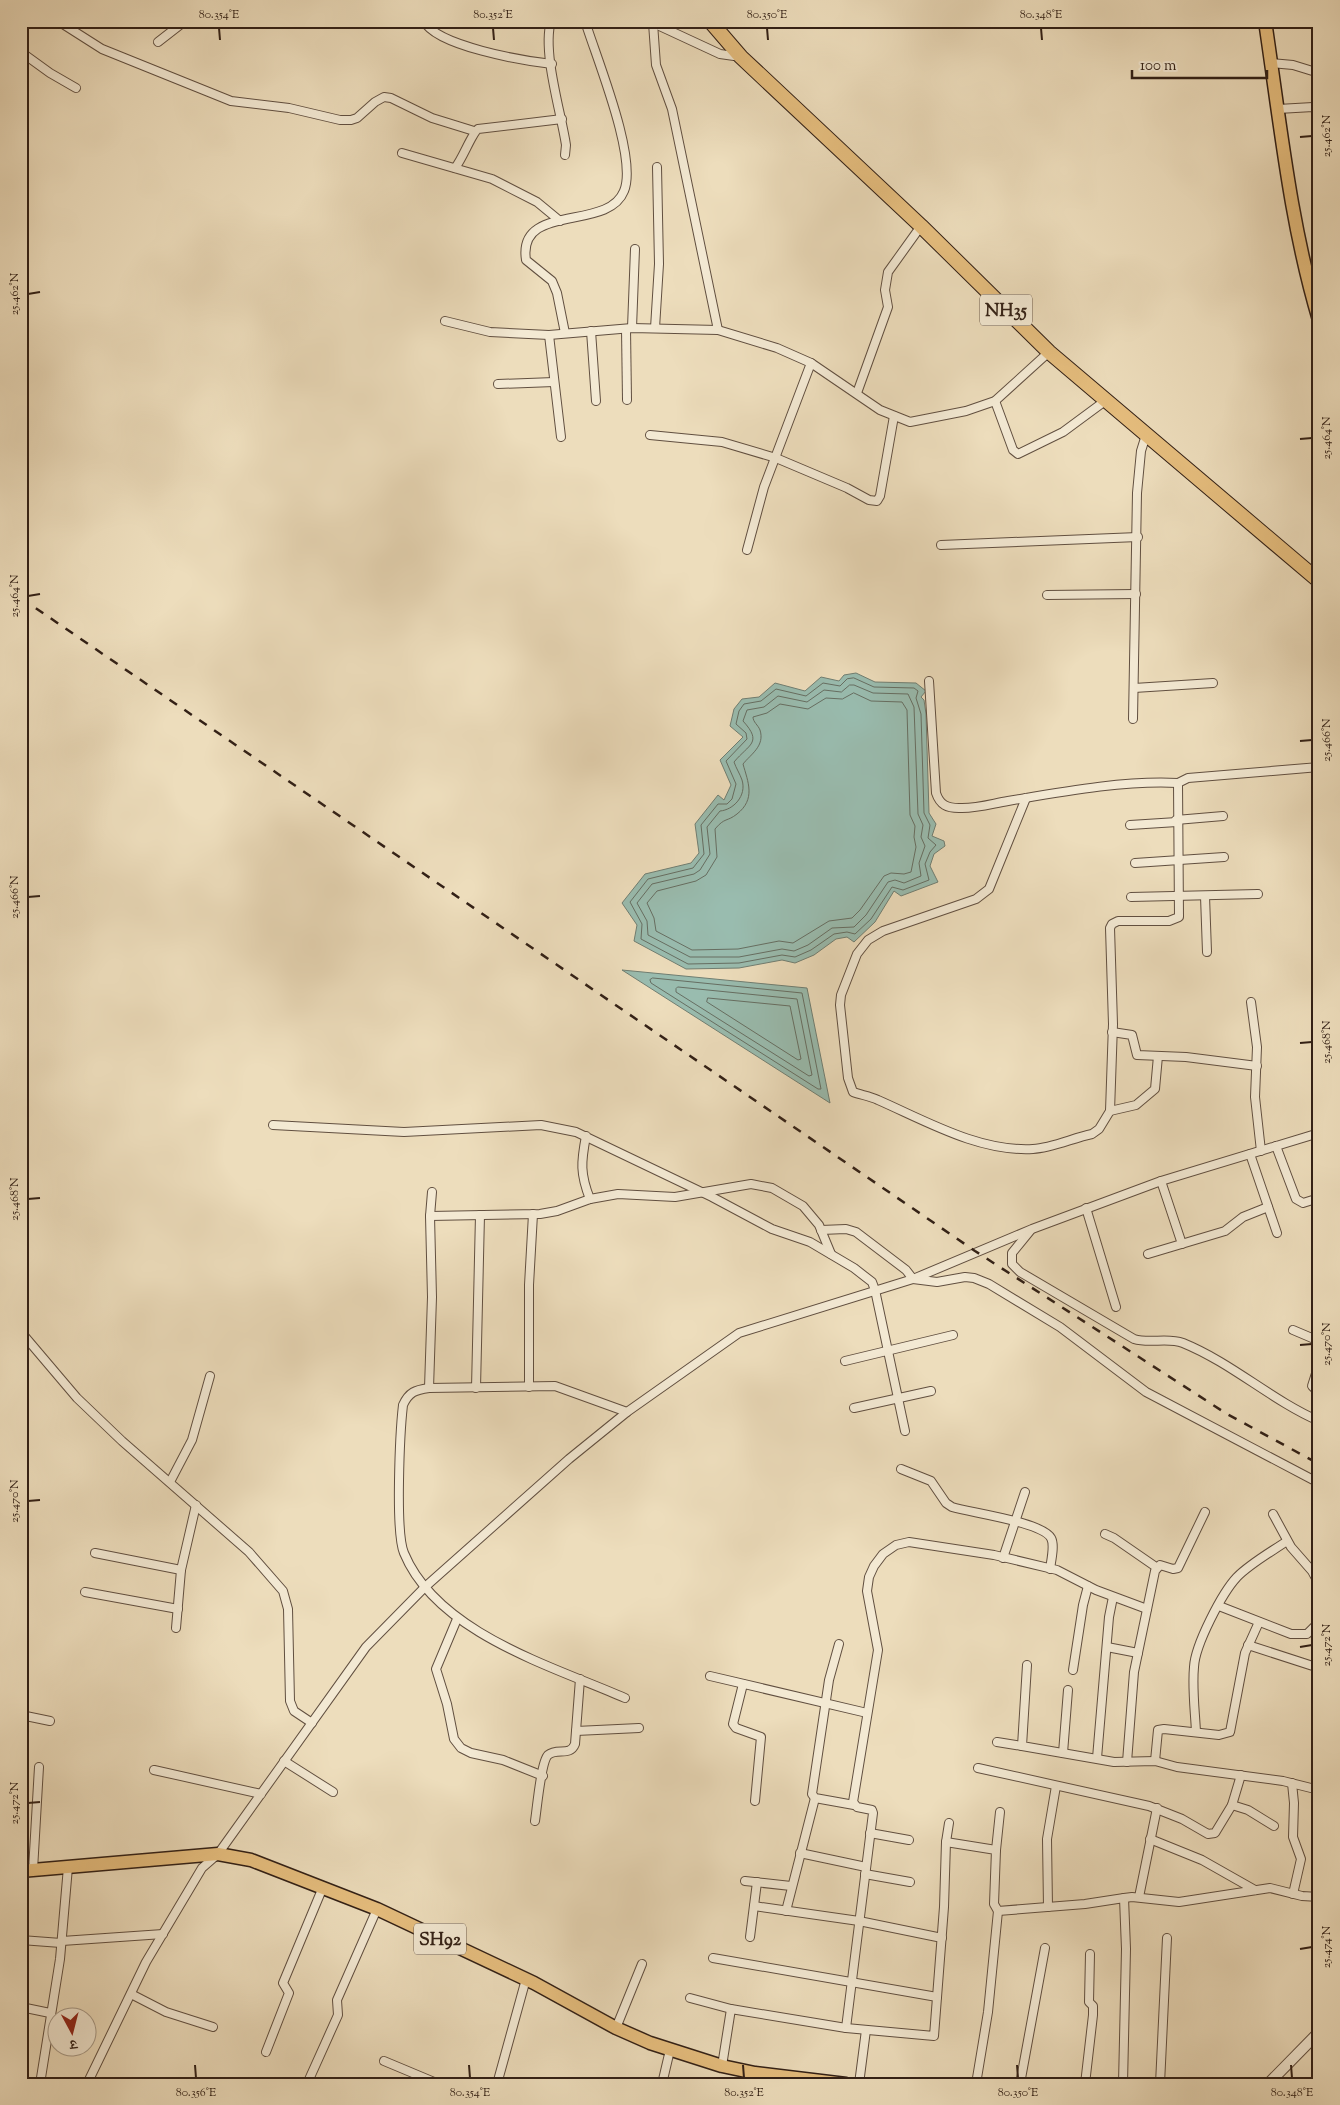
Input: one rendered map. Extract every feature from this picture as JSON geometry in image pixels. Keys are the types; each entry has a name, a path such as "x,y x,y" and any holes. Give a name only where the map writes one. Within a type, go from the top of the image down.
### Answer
{"highway":[{"name":"NH35","path":"710,21 741,57 921,226 1049,352 1319,581"}],"main road":[{"path":"1265,21 1304,264 1319,320"},
{"name":"SH92","path":"27,1870 218,1854 251,1860 377,1909 526,1979 616,2028 670,2050 753,2078 846,2084"}],"street":[{"path":"58,21 102,49 231,101 288,108 340,120 352,120 375,102 384,98 391,98 432,118 474,132"},
{"path":"158,42 185,21"},
{"path":"424,21 428,29 444,38 504,56 552,64"},
{"path":"551,21 549,36 566,145 565,155"},
{"path":"566,333 557,293 552,281 529,264 524,250 530,233 543,226 614,204 624,192 628,168 624,148 585,21"},
{"path":"652,22 720,54 741,57"},
{"path":"652,22 656,65 672,109 718,330"},
{"path":"21,52 50,73 76,88"},
{"path":"1271,62 1293,65 1319,73"},
{"path":"1278,109 1313,107 1319,109"},
{"path":"455,168 468,149 474,132 482,127 562,119"},
{"path":"402,153 499,183 537,202 560,221"},
{"path":"655,328 659,264 657,167"},
{"path":"857,393 888,307 885,290 888,272 921,226"},
{"path":"627,400 629,328 635,249"},
{"path":"445,321 490,332 549,335 629,328 718,330 777,348 811,363 894,416 910,422 918,422 966,411 995,401 1049,352"},
{"path":"591,331 596,401"},
{"path":"549,335 561,438"},
{"path":"746,550 764,487 811,363"},
{"path":"498,384 554,382"},
{"path":"995,401 1013,450 1018,454 1063,432 1105,401"},
{"path":"650,435 722,442 776,458 847,488 869,500 877,501 880,494 894,416"},
{"path":"1133,719 1138,494 1141,451 1146,436"},
{"path":"941,544 1138,537"},
{"path":"1047,595 1136,594"},
{"path":"929,681 936,794 939,802 946,806 958,808 1151,782 1178,783 1188,778 1319,767"},
{"path":"1134,688 1213,683"},
{"path":"1026,798 989,889 976,899 883,931 868,940 857,954 841,995 840,1005 850,1087 858,1094 876,1099 905,1114 972,1140 1013,1148 1034,1149 1092,1134 1099,1129 1110,1111 1112,1032 1110,928 1112,924 1118,921 1176,920 1179,917 1178,783"},
{"path":"1130,826 1223,816"},
{"path":"1135,863 1224,857"},
{"path":"1131,897 1258,894"},
{"path":"1205,896 1208,952"},
{"path":"1251,1002 1257,1047 1255,1097 1261,1151"},
{"path":"1112,1032 1132,1035 1136,1055 1186,1057 1257,1066"},
{"path":"1110,1111 1136,1105 1155,1089 1158,1056"},
{"path":"273,1125 404,1132 541,1125 586,1136 704,1193 772,1229 810,1242 872,1282 905,1431"},
{"path":"87,2084 131,1994 163,1934 202,1868 218,1854 366,1647 426,1587 569,1459 627,1412 739,1333 912,1279 1032,1229 1160,1182 1319,1133"},
{"path":"586,1136 580,1164 583,1182 590,1199"},
{"path":"1276,1146 1296,1199 1303,1203 1319,1198"},
{"path":"1250,1154 1277,1232"},
{"path":"1160,1182 1182,1244"},
{"path":"430,1216 533,1214 557,1211 590,1199 618,1194 676,1197 751,1184 772,1188 803,1206 821,1230 831,1254"},
{"path":"429,1388 432,1297 430,1216 432,1192"},
{"path":"1148,1254 1224,1230 1243,1217 1268,1207"},
{"path":"1086,1208 1116,1307"},
{"path":"529,1387 529,1285 533,1214"},
{"path":"476,1388 480,1215"},
{"path":"821,1230 846,1229 856,1232 906,1270 912,1279 937,1282 965,1277 974,1278 989,1284 1060,1327 1146,1392 1319,1483"},
{"path":"1032,1229 1012,1253 1012,1264 1020,1272 1134,1340 1142,1342 1173,1340 1195,1348 1220,1361 1299,1412 1319,1421"},
{"path":"1293,1330 1319,1340"},
{"path":"21,1332 77,1398 249,1552 283,1591 288,1609 290,1700 294,1711 312,1723"},
{"path":"845,1361 952,1335"},
{"path":"1319,1364 1312,1386 1319,1392"},
{"path":"170,1482 192,1440 210,1376"},
{"path":"625,1698 495,1641 457,1619 426,1587 404,1553 400,1537 403,1405 408,1395 429,1388 555,1386 627,1412"},
{"path":"854,1408 931,1391"},
{"path":"901,1469 932,1481 946,1503 952,1507 1013,1522 1031,1524 1051,1537 1050,1569"},
{"path":"1003,1558 1013,1522 1025,1492"},
{"path":"176,1628 182,1570 196,1505"},
{"path":"1156,1567 1162,1565 1173,1569 1178,1568 1205,1512"},
{"path":"1273,1514 1287,1541 1319,1584"},
{"path":"1105,1534 1114,1538 1156,1567"},
{"path":"1196,1732 1193,1668 1195,1656 1219,1606 1238,1576 1287,1541"},
{"path":"854,1805 878,1650 867,1591 874,1566 884,1554 896,1545 909,1542 1003,1558 1057,1570 1113,1597 1146,1609"},
{"path":"95,1553 182,1570"},
{"path":"1127,1762 1138,1653 1156,1567"},
{"path":"1073,1670 1083,1605 1088,1586"},
{"path":"85,1592 178,1609"},
{"path":"1096,1758 1113,1597"},
{"path":"1219,1606 1291,1634 1307,1634 1319,1622"},
{"path":"457,1619 436,1669 447,1704 454,1739 461,1748 471,1753 504,1760 543,1776"},
{"path":"1155,1761 1158,1730 1220,1735 1230,1732 1248,1645 1259,1622"},
{"path":"786,1911 815,1798 812,1789 829,1680 839,1644"},
{"path":"1248,1645 1319,1668"},
{"path":"1107,1647 1138,1653"},
{"path":"1022,1746 1028,1665"},
{"path":"710,1676 867,1713"},
{"path":"535,1821 548,1755 568,1752 573,1748 580,1679"},
{"path":"743,1684 733,1724 736,1728 761,1737 755,1801"},
{"path":"1063,1754 1068,1690"},
{"path":"21,1715 50,1721"},
{"path":"576,1731 639,1728"},
{"path":"996,1742 1063,1754 1127,1762 1155,1761 1177,1767 1292,1783 1319,1790"},
{"path":"284,1761 334,1792"},
{"path":"27,1870 39,1767"},
{"path":"978,1768 1157,1808 1212,1834 1215,1833 1232,1805 1241,1775"},
{"path":"154,1770 261,1794"},
{"path":"1292,1783 1294,1803 1292,1837 1301,1859 1294,1894"},
{"path":"1048,1907 1047,1839 1056,1786"},
{"path":"815,1798 872,1810 846,2028"},
{"path":"1232,1805 1248,1810 1274,1826"},
{"path":"1139,1897 1157,1808"},
{"path":"976,2084 988,2012 998,1911 994,1904 996,1850 1000,1812"},
{"path":"690,1998 731,2009 846,2028 934,2036 942,1938 946,1842 949,1823"},
{"path":"870,1833 909,1840"},
{"path":"1150,1839 1202,1860 1255,1890"},
{"path":"946,1842 996,1850"},
{"path":"800,1853 910,1882"},
{"path":"51,2008 62,1942 68,1867"},
{"path":"745,1881 791,1886"},
{"path":"750,1937 757,1882"},
{"path":"266,2052 289,1993 283,1983 323,1887"},
{"path":"998,1911 1139,1897 1179,1902 1270,1888 1302,1896 1319,1897"},
{"path":"1123,2084 1126,1949 1124,1898"},
{"path":"754,1906 859,1921 942,1938"},
{"path":"307,2084 338,2015 337,2000 377,1909"},
{"path":"21,1940 62,1942 163,1934"},
{"path":"1160,2084 1167,1938"},
{"path":"1020,2084 1045,1948"},
{"path":"1085,2084 1093,2015 1092,2006 1089,2002 1090,1954"},
{"path":"713,1958 938,1997"},
{"path":"616,2028 642,1964"},
{"path":"497,2084 526,1979"},
{"path":"131,1994 166,2012 213,2027"},
{"path":"21,2007 48,2013"},
{"path":"722,2066 731,2009"},
{"path":"40,2084 48,2027"},
{"path":"859,2084 866,2030"},
{"path":"1268,2084 1319,2032"},
{"path":"662,2084 670,2050"},
{"path":"384,2061 439,2084"}],"water":[{"path":"856,673 875,682 916,683 926,691 921,697 924,700 926,714 929,813 936,824 932,836 944,841 945,846 934,854 930,866 938,882 901,896 894,891 875,922 854,942 847,937 836,939 814,955 795,963 782,960 739,968 686,969 634,941 637,925 622,903 645,874 691,863 699,853 695,824 718,795 724,800 731,785 720,760 743,737 730,726 734,709 742,699 759,697 775,683 805,691 821,677 839,681 844,675"},
{"path":"622,970 807,988 830,1103"}],"railway":[{"path":"21,598 975,1251 1227,1414 1319,1464"}]}
